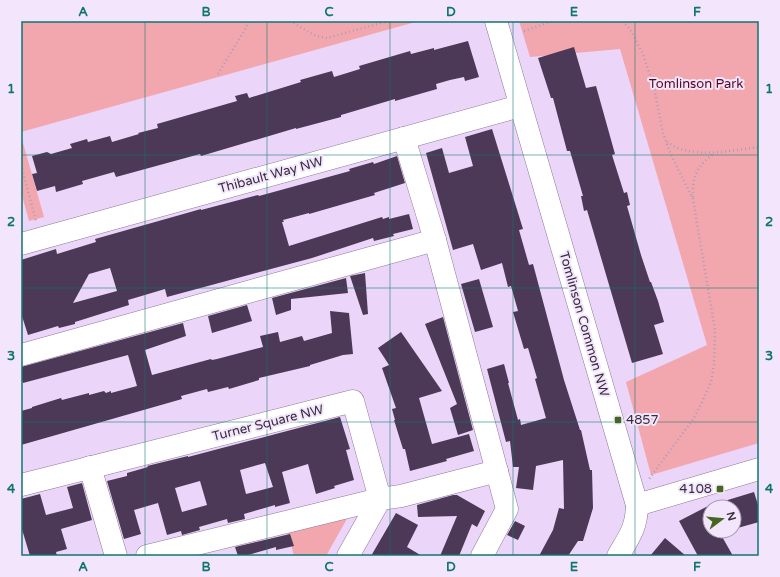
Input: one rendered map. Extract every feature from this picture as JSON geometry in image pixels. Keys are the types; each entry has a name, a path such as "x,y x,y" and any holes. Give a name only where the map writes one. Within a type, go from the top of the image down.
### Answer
{"street":[{"name":"Tomlinson Common NW","path":"496,21 637,505"},
{"name":"Thibault Way NW","path":"31,241 520,106"},
{"path":"404,138 435,240 507,509 482,556"},
{"path":"21,356 435,240"},
{"name":"Turner Square NW","path":"21,485 353,401 380,499"},
{"path":"90,467 116,556"},
{"path":"618,556 635,527 637,505 759,469"},
{"path":"147,556 380,499 401,496 497,471"},
{"path":"348,556 380,499"}],"path":[{"path":"218,74 250,21"},
{"path":"290,21 316,36 327,38 388,21"},
{"path":"524,31 553,21"},
{"path":"623,21 638,42 654,88 660,122 666,142 693,199"},
{"path":"666,142 683,150 715,152 759,147"},
{"path":"637,505 651,475 694,418 711,382 714,364 715,330 692,186 695,176 704,161 715,152"},
{"path":"21,165 31,241"}],"green space":[{"path":"21,21 419,21 21,132"},
{"name":"Tomlinson Park","path":"519,21 759,21 759,443 651,475 626,382 707,345 620,49 530,57"},
{"path":"21,136 44,217 29,221 21,192"},
{"path":"342,517 348,517 326,556 294,556 288,533"}],"building":[{"path":"468,41 479,77 465,81 464,77 450,80 436,84 437,89 395,101 395,99 341,115 341,117 296,128 201,156 200,154 116,177 114,172 82,181 83,184 56,192 55,186 37,191 32,174 37,173 32,156 47,152 51,154 72,148 70,144 87,139 88,142 110,136 112,142 158,128 157,124 237,101 235,96 247,93 249,98 301,82 300,80 332,71 334,77 360,69 359,66 410,51 411,54 434,48 434,50"},
{"path":"574,47 586,88 596,86 615,154 612,155 624,193 627,192 630,205 627,206 641,255 664,322 654,325 663,354 632,363 587,210 584,211 581,196 583,196 570,151 567,151 553,98 551,98 538,58"},
{"path":"492,129 523,229 519,230 529,265 533,264 564,380 581,430 590,470 592,470 593,508 583,541 578,541 568,556 539,556 553,530 559,508 564,509 563,460 536,466 533,490 516,488 519,467 513,467 510,441 506,442 487,369 504,364 518,420 520,419 521,425 546,418 535,379 537,378 528,348 524,349 513,312 518,311 511,286 508,287 502,263 481,270 473,244 453,250 426,153 442,148 449,173 473,166 465,137"},
{"path":"397,156 405,183 374,193 375,195 283,220 284,222 282,222 289,246 382,217 383,219 389,217 389,219 409,214 413,229 374,241 373,238 312,258 167,297 165,289 128,300 129,305 75,322 75,324 59,328 58,326 28,335 21,313 21,260 56,249 57,254 96,242 95,239 201,209 259,196 350,171 349,169 373,162 374,164","holes":["110,268 117,291 73,303 89,274"]},
{"path":"365,273 368,314 363,315 350,276"},
{"path":"346,278 348,293 291,299 291,310 276,315 272,298"},
{"path":"479,279 493,327 475,332 461,284"},
{"path":"247,305 252,321 212,333 208,316"},
{"path":"330,311 349,313 353,354 343,355 310,366 259,378 259,380 229,389 228,387 208,392 207,389 181,396 182,399 21,445 21,411 61,398 62,400 104,391 106,393 111,391 111,393 137,386 128,355 23,383 21,377 21,367 183,323 186,336 145,350 152,375 263,347 260,336 278,332 280,342 302,336 304,341 332,333"},
{"path":"443,317 473,430 458,435 450,408 457,404 425,324"},
{"path":"401,332 442,391 419,398 432,444 469,434 474,451 446,459 447,461 410,471 405,449 403,449 394,420 392,409 396,408 382,368 389,365 378,348"},
{"path":"340,417 350,449 346,450 354,480 334,486 335,488 316,494 308,464 282,472 290,503 275,507 275,505 244,514 245,519 228,523 227,519 199,527 200,530 182,535 181,531 167,535 158,503 134,510 141,534 124,539 107,481 127,476 127,473 148,467 147,466 188,457","holes":["265,463 273,487 246,494 240,470","200,481 207,505 182,512 175,488"]},
{"path":"82,483 92,520 61,529 67,549 56,552 57,556 30,556 21,526 21,499 40,494 46,515 73,508 67,487"},
{"path":"754,492 759,508 759,522 742,527 742,499 731,499"},
{"path":"457,495 485,511 477,527 472,524 459,556 440,556 457,516 418,517 417,505"},
{"path":"702,509 702,539 723,539 733,556 698,556 679,521"},
{"path":"396,513 418,525 407,547 422,556 371,556"},
{"path":"515,521 525,526 518,540 507,535"},
{"path":"290,534 294,546 276,550 276,547 244,556 238,556 235,547"},
{"path":"665,538 686,556 650,556"}],"place":[{"name":"4857","path":"618,420"},
{"name":"4108","path":"720,489"}]}
